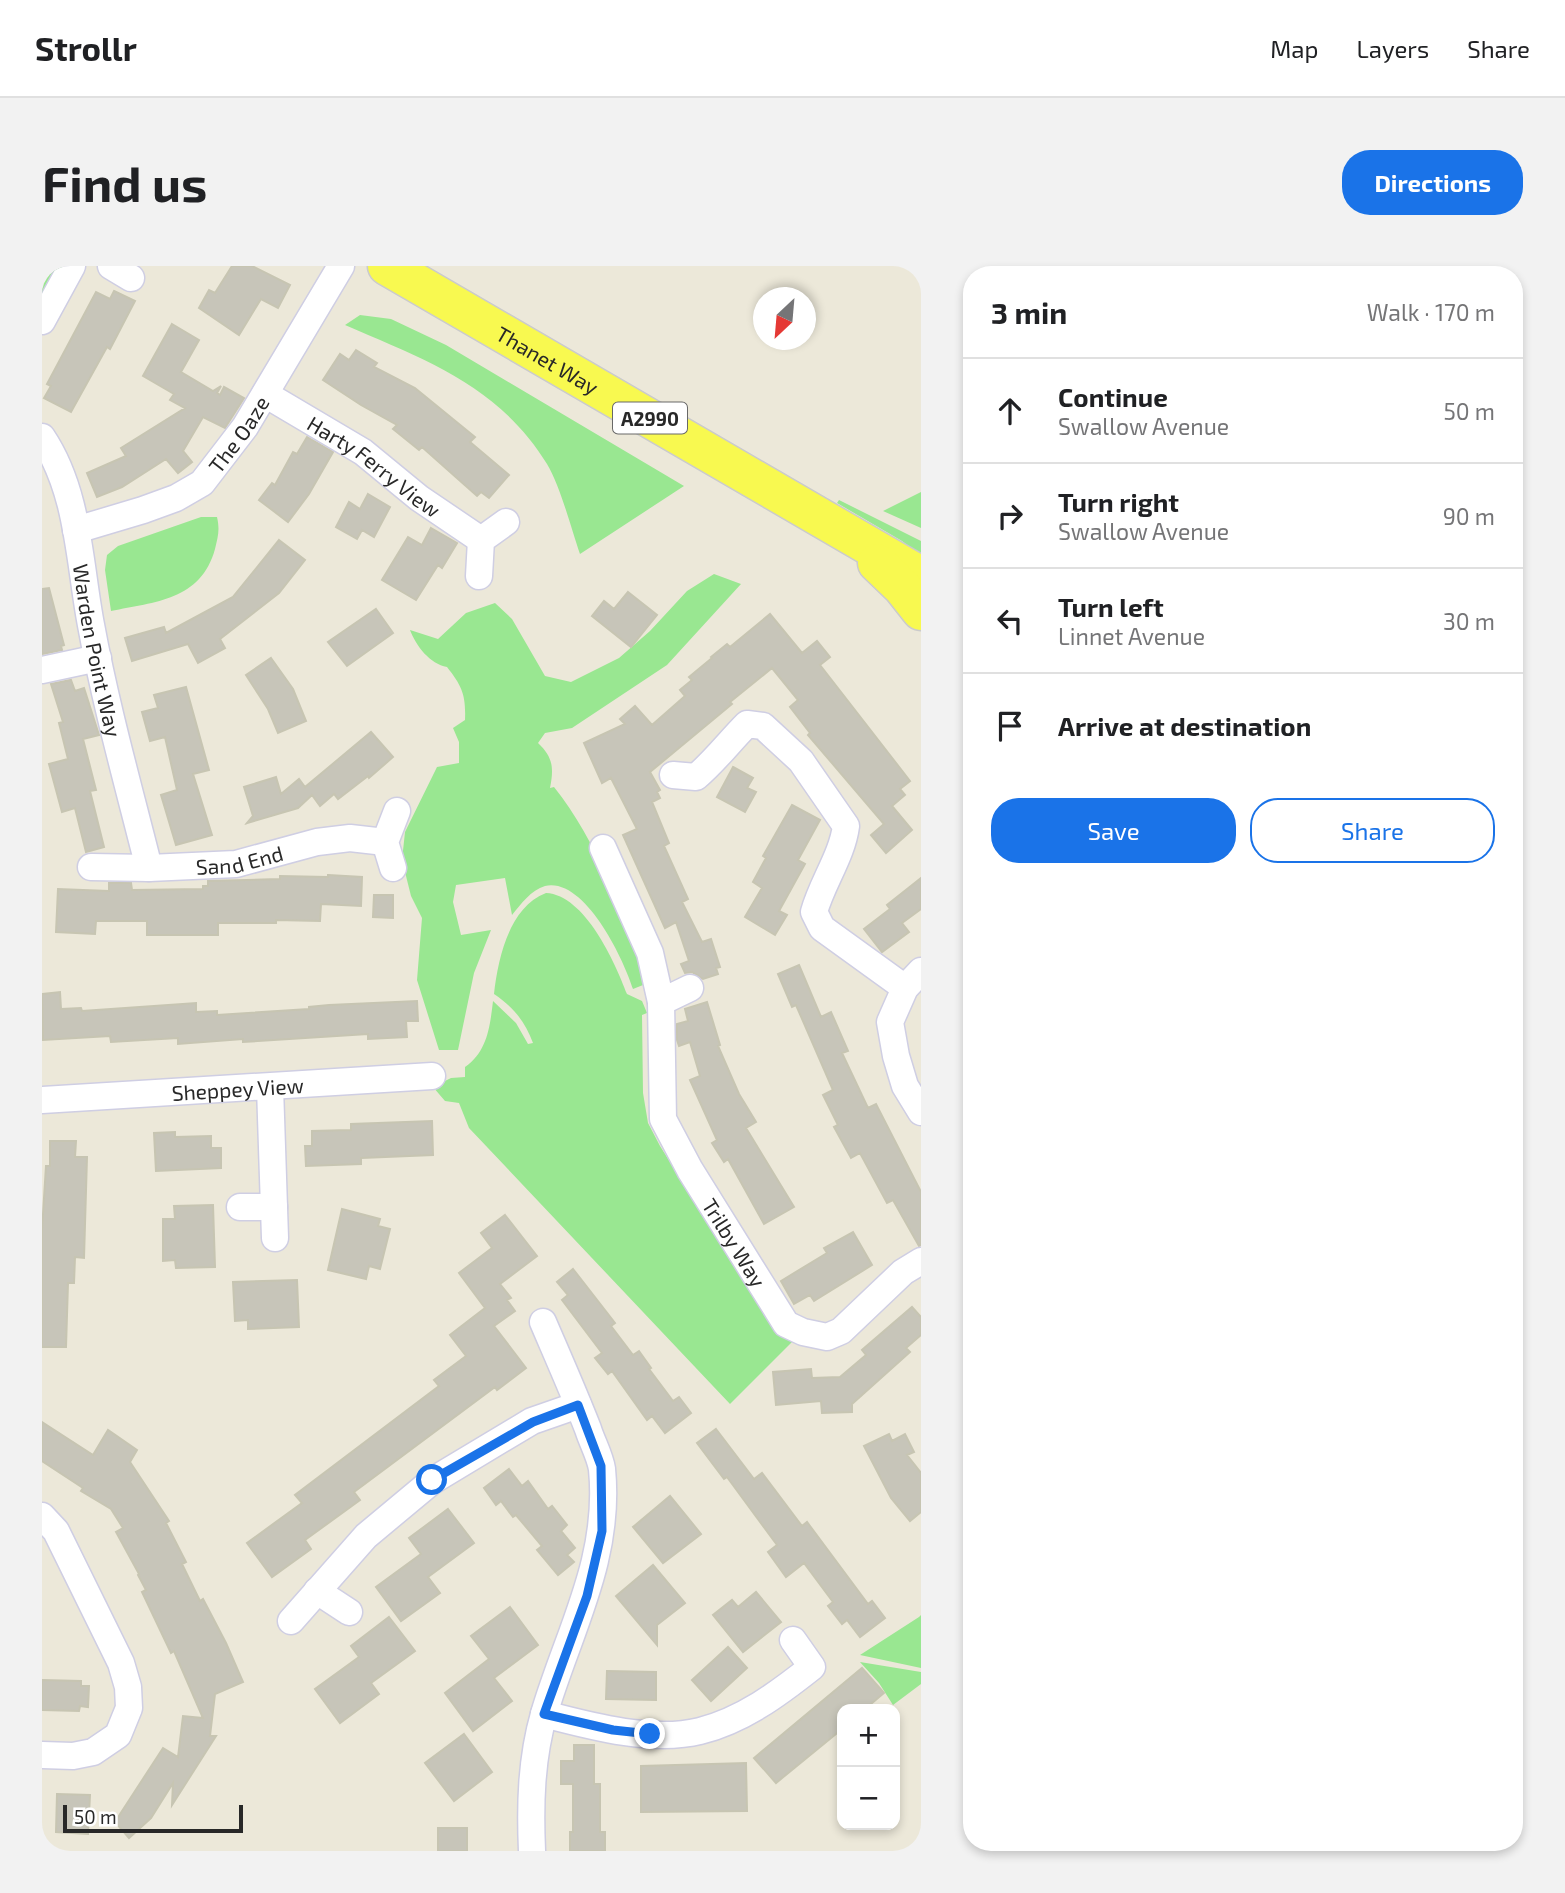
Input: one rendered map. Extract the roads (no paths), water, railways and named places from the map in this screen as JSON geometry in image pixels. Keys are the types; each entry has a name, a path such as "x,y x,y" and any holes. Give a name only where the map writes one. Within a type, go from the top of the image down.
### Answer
{"main road":[{"name":"Thanet Way","path":"387,266 921,576"},
{"name":"Thanet Way","path":"818,515 884,570 921,611"}],"street":[{"path":"42,321 72,266"},
{"name":"The Oaze","path":"76,530 143,510 202,483 238,437 341,266"},
{"name":"Harty Ferry View","path":"265,394 363,452 419,498 481,540"},
{"name":"Warden Point Way","path":"42,437 63,477 76,530 98,657 149,868"},
{"path":"479,576 481,540 506,522"},
{"path":"42,670 98,657"},
{"path":"673,775 696,778 747,724 763,726 801,761 846,826 844,843 821,888 814,912 822,928 913,979 890,1023 905,1086 921,1112"},
{"path":"393,868 386,842 397,811"},
{"name":"Sand End","path":"91,867 149,868 236,864 317,842 350,838 386,842"},
{"name":"Trilby Way","path":"603,848 650,953 661,1002 663,1119 690,1170 786,1324 803,1332 827,1337 841,1331 903,1272 921,1261"},
{"path":"661,1002 690,988"},
{"name":"Sheppey View","path":"42,1100 432,1076"},
{"path":"270,1087 275,1238"},
{"path":"240,1207 274,1207"},
{"path":"532,1851 530,1798 537,1745 544,1714 587,1596 602,1531 601,1466 543,1322"},
{"path":"291,1621 366,1536 432,1480 533,1422 578,1405"},
{"path":"42,1516 56,1531 121,1663 128,1688 129,1708 118,1735 93,1752 73,1756 42,1755"},
{"path":"317,1591 349,1612"},
{"path":"544,1714 613,1730 650,1734 698,1732 754,1709 812,1667 793,1640"}]}
